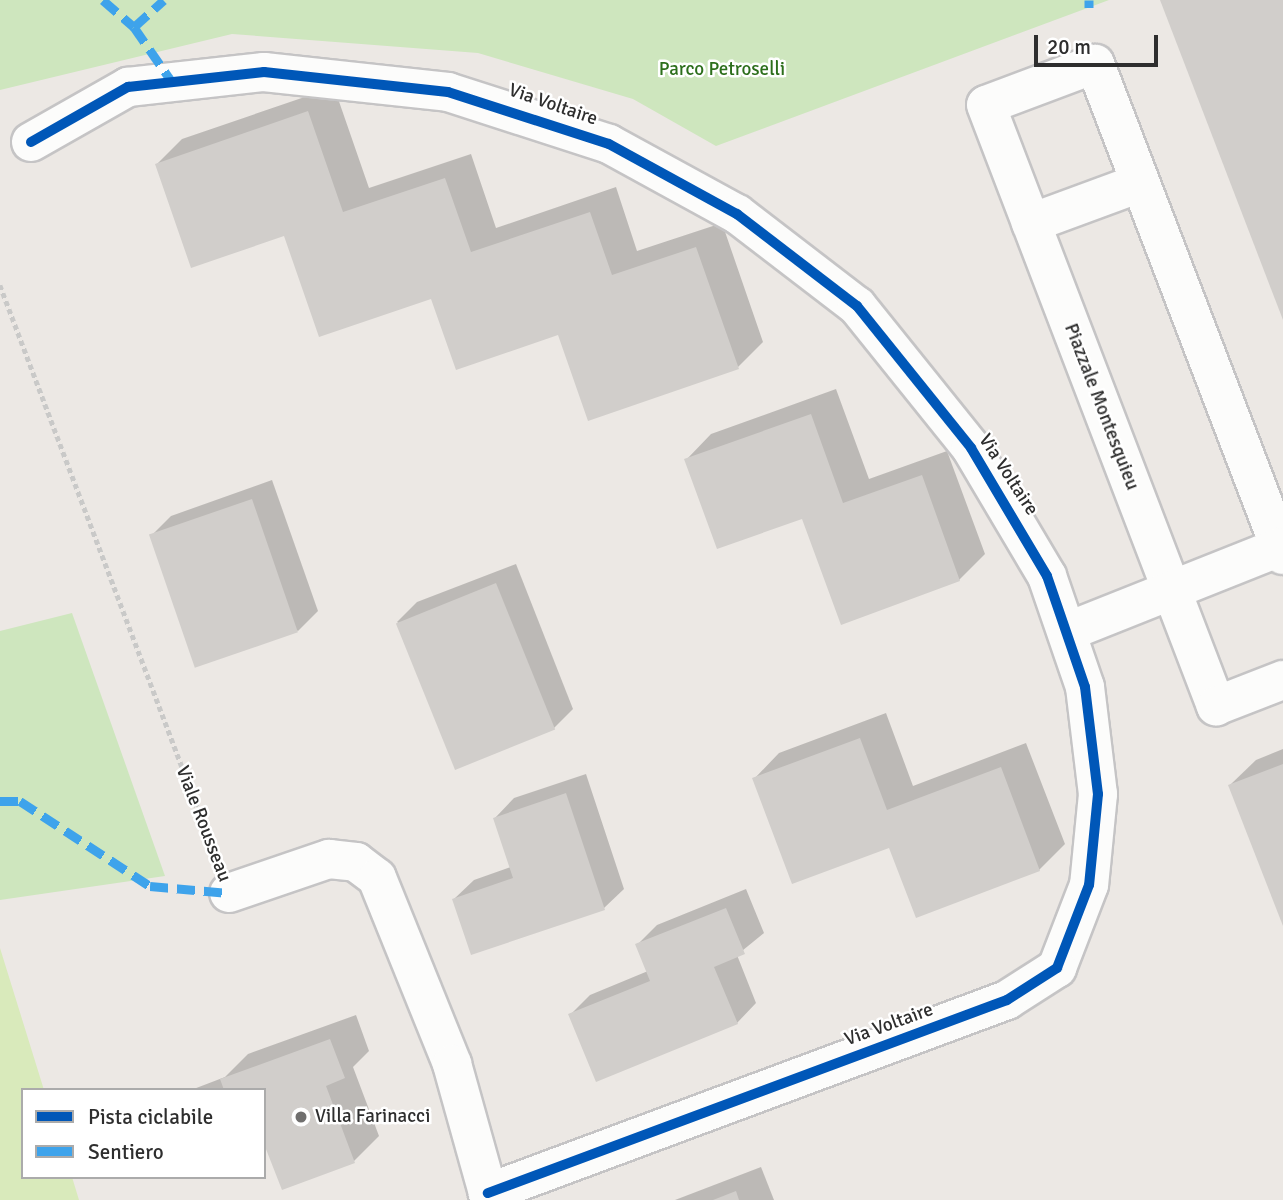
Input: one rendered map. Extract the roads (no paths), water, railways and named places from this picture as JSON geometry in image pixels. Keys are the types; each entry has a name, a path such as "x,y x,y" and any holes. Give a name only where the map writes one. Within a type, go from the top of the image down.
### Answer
{"street":[{"name":"Piazzale Montesquieu","path":"1069,631 1172,592 1282,551 1095,64 986,106 1172,592 1216,706 1283,680"},
{"name":"Via Voltaire","path":"31,142 128,87 204,74 273,72 479,99 635,156 774,240 880,330 1000,491 1069,631 1093,729 1097,835 1078,923 1050,975 1007,1000 489,1196"},
{"path":"1031,223 1140,183"},
{"name":"Viale Rousseau","path":"229,893 329,859 356,862 377,878 452,1064 489,1196"}],"place":[{"name":"Villa Farinacci","path":"301,1117"}],"park label":[{"name":"Parco Petroselli","path":"722,70"}]}
